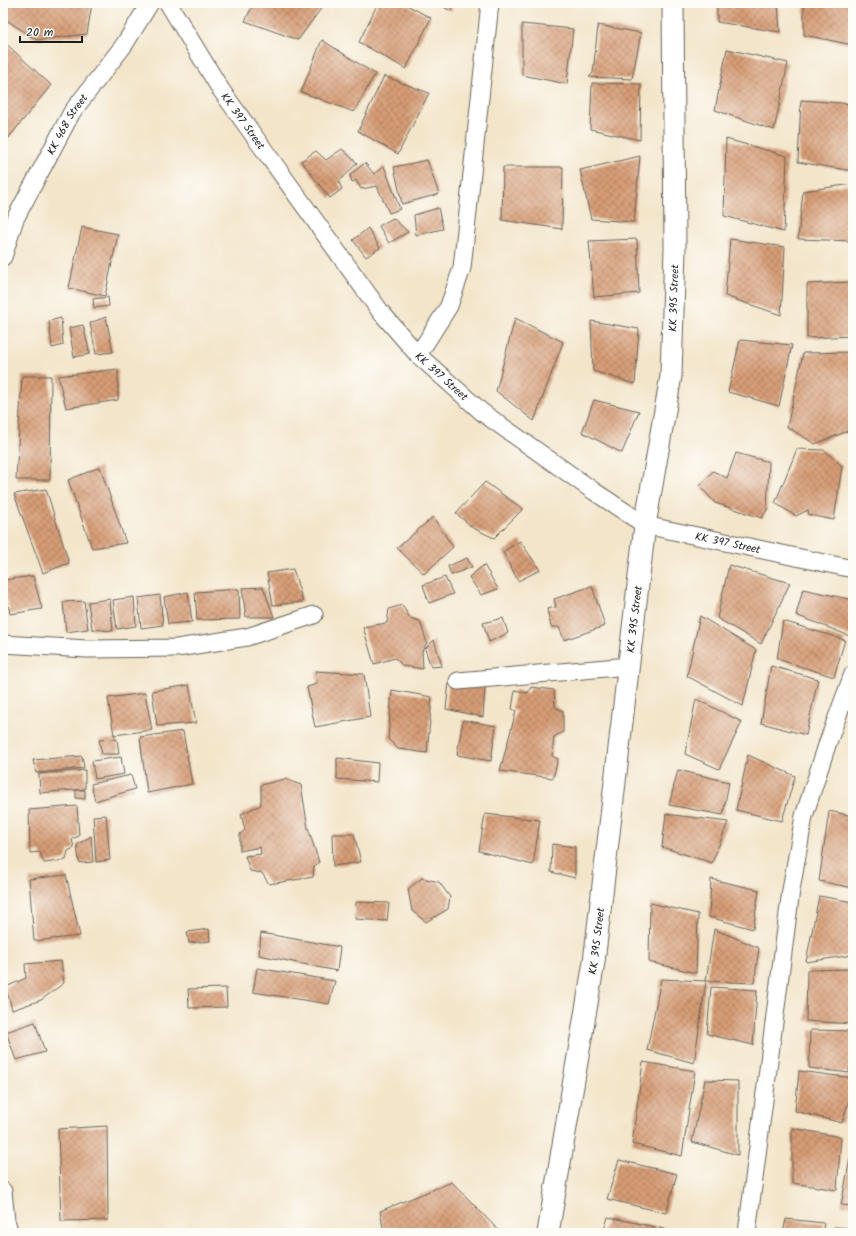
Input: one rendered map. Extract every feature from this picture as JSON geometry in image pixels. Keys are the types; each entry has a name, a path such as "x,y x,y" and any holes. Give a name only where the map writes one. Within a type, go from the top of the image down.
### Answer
{"street":[{"name":"KK 468 Street","path":"3,257 15,219 72,112 124,45 150,3"},
{"name":"KK 397 Street","path":"168,3 220,90 380,311 418,355 483,413 645,525 853,569"},
{"path":"418,355 449,306 462,268 490,3"},
{"name":"KK 395 Street","path":"548,1233 594,962 645,525 671,376 675,248 673,3"},
{"path":"3,644 86,649 177,648 247,637 314,615"},
{"path":"458,681 629,666"},
{"path":"747,1233 791,890 804,816 828,742 853,674"},
{"path":"3,1191 6,1221 10,1233"}],"building":[{"path":"3,3 92,3 87,34 37,40 3,18"},
{"path":"254,3 325,3 298,40 245,21"},
{"path":"378,3 403,3 431,18 406,69 359,42"},
{"path":"436,3 454,3 451,11"},
{"path":"717,3 778,3 780,32 717,22"},
{"path":"804,3 853,3 853,45 804,35"},
{"path":"522,24 573,29 567,84 522,75"},
{"path":"598,25 641,33 632,79 589,77 593,73"},
{"path":"322,40 375,74 354,112 301,92"},
{"path":"3,41 51,85 3,145"},
{"path":"727,49 788,63 774,130 715,110"},
{"path":"384,76 429,93 398,154 358,131"},
{"path":"592,83 641,84 640,140 590,129"},
{"path":"801,100 853,104 853,171 798,162"},
{"path":"726,139 787,156 784,232 724,216"},
{"path":"342,149 357,163 339,182 342,189 330,198 301,161 316,151 326,160"},
{"path":"640,156 634,222 591,219 580,170"},
{"path":"427,160 439,194 402,204 394,167"},
{"path":"365,163 374,174 384,166 400,209 389,213 377,186 361,189 356,180 352,182 350,175"},
{"path":"503,167 563,167 562,229 502,220"},
{"path":"853,184 853,241 798,239 803,191"},
{"path":"438,208 443,229 416,235 414,215"},
{"path":"393,218 408,232 389,243 379,226"},
{"path":"82,227 118,234 105,296 69,288"},
{"path":"368,228 380,248 366,257 353,240"},
{"path":"637,239 639,293 594,297 589,241"},
{"path":"730,239 785,247 781,315 725,296"},
{"path":"853,282 853,336 807,338 807,284"},
{"path":"108,297 109,306 94,308 93,299"},
{"path":"106,317 113,352 96,354 90,323"},
{"path":"61,318 63,345 52,348 49,321"},
{"path":"515,318 563,342 534,421 496,391"},
{"path":"591,321 639,329 635,384 593,371"},
{"path":"83,325 90,354 74,357 69,328"},
{"path":"740,340 792,345 779,406 728,392"},
{"path":"853,352 853,429 815,444 787,427 803,353"},
{"path":"118,369 118,400 66,408 58,376"},
{"path":"22,376 51,376 50,480 16,480"},
{"path":"594,400 639,411 622,453 582,432"},
{"path":"797,449 824,450 842,466 834,520 809,515 808,510 796,516 775,503"},
{"path":"736,453 769,462 767,510 762,518 715,503 700,486 713,471 727,478"},
{"path":"100,467 126,543 92,548 68,480"},
{"path":"485,482 523,509 494,538 473,528 456,513"},
{"path":"46,489 69,563 43,573 14,494"},
{"path":"433,517 453,547 424,574 397,548"},
{"path":"520,541 540,570 518,581 503,552"},
{"path":"467,558 472,567 451,575 448,566"},
{"path":"484,565 498,589 481,595 469,577"},
{"path":"729,565 790,583 761,644 717,618"},
{"path":"293,569 303,602 273,605 267,573"},
{"path":"33,576 42,609 10,614 4,580"},
{"path":"445,577 453,594 429,603 423,585"},
{"path":"592,586 605,626 564,640 559,627 551,627 547,609 556,607 554,599"},
{"path":"263,587 274,617 246,617 242,588"},
{"path":"239,589 240,619 197,620 195,592"},
{"path":"803,589 853,600 853,622 850,636 796,615"},
{"path":"188,592 192,622 168,624 164,597"},
{"path":"160,595 163,625 141,628 138,598"},
{"path":"134,597 136,626 117,629 113,600"},
{"path":"110,599 113,631 92,629 88,602"},
{"path":"84,601 88,629 66,632 63,602"},
{"path":"402,605 410,618 420,621 427,643 422,651 423,669 403,666 395,658 374,664 363,627 387,623 389,609"},
{"path":"700,616 756,650 743,706 687,676"},
{"path":"503,618 508,633 489,642 483,623"},
{"path":"783,621 845,640 834,677 777,659"},
{"path":"434,640 442,666 431,667 425,649"},
{"path":"771,666 818,679 806,735 761,723"},
{"path":"316,671 364,674 370,717 315,727 307,687 317,684"},
{"path":"449,682 485,687 483,717 446,709"},
{"path":"189,685 196,723 157,726 152,691"},
{"path":"531,687 554,690 555,707 563,711 563,732 554,737 552,756 558,759 553,778 500,771 516,711 512,709 515,690 528,693"},
{"path":"392,690 432,697 427,753 398,749 388,739"},
{"path":"145,693 152,730 114,735 108,698"},
{"path":"696,699 742,722 719,769 685,754"},
{"path":"463,720 496,726 491,761 457,755"},
{"path":"183,731 192,784 147,793 140,737"},
{"path":"117,739 119,754 102,754 99,740"},
{"path":"748,755 795,776 782,821 736,810"},
{"path":"82,756 84,768 36,773 33,760"},
{"path":"121,757 124,774 95,779 92,761"},
{"path":"337,758 378,763 377,782 337,779"},
{"path":"85,770 85,789 40,793 39,774"},
{"path":"678,770 729,782 723,815 669,805"},
{"path":"131,775 135,789 95,801 91,784"},
{"path":"285,779 301,785 308,828 319,862 314,867 313,877 269,884 262,873 250,871 245,856 261,854 260,847 240,851 240,834 245,830 241,814 261,805 261,785"},
{"path":"76,790 85,790 85,799 76,798"},
{"path":"77,806 79,836 72,839 74,848 68,851 66,860 44,863 40,852 30,853 29,810"},
{"path":"829,811 853,816 853,888 819,881"},
{"path":"485,814 540,820 533,865 479,851"},
{"path":"666,814 728,822 712,863 662,847"},
{"path":"106,815 110,860 96,862 93,816"},
{"path":"332,834 354,834 361,862 333,866"},
{"path":"91,836 93,862 79,862 77,845"},
{"path":"552,844 575,847 575,878 551,872"},
{"path":"66,875 80,936 34,941 29,879"},
{"path":"422,878 439,882 450,897 448,909 426,922 412,911 408,889"},
{"path":"711,879 759,890 753,929 709,917"},
{"path":"819,896 853,902 853,955 806,962"},
{"path":"356,902 389,903 387,921 355,919"},
{"path":"650,903 698,914 696,973 649,962"},
{"path":"209,929 210,941 189,943 187,932"},
{"path":"714,929 759,948 754,983 706,981"},
{"path":"261,933 340,947 337,971 259,955"},
{"path":"61,961 64,983 41,1000 12,1010 6,987 26,978 25,964"},
{"path":"257,968 335,981 329,1004 253,992"},
{"path":"853,969 853,1024 806,1021 807,970"},
{"path":"661,979 706,981 694,1063 647,1050"},
{"path":"711,987 757,990 753,1045 707,1034"},
{"path":"226,988 227,1007 189,1008 188,989"},
{"path":"35,1022 45,1052 16,1060 6,1032"},
{"path":"810,1030 853,1031 853,1044 849,1073 809,1068"},
{"path":"643,1062 695,1071 682,1156 632,1144"},
{"path":"799,1071 853,1078 853,1087 842,1123 795,1111"},
{"path":"705,1080 738,1081 738,1155 692,1142"},
{"path":"107,1126 108,1220 61,1221 58,1129"},
{"path":"792,1128 841,1137 837,1190 792,1183"},
{"path":"852,1148 853,1206 841,1205"},
{"path":"619,1160 677,1174 666,1213 607,1199"},
{"path":"452,1182 501,1233 384,1233 380,1211"},
{"path":"608,1217 665,1229 665,1233 603,1233"},
{"path":"786,1219 824,1223 822,1233 783,1233"},
{"path":"834,1227 853,1228 853,1233 833,1233"}]}
